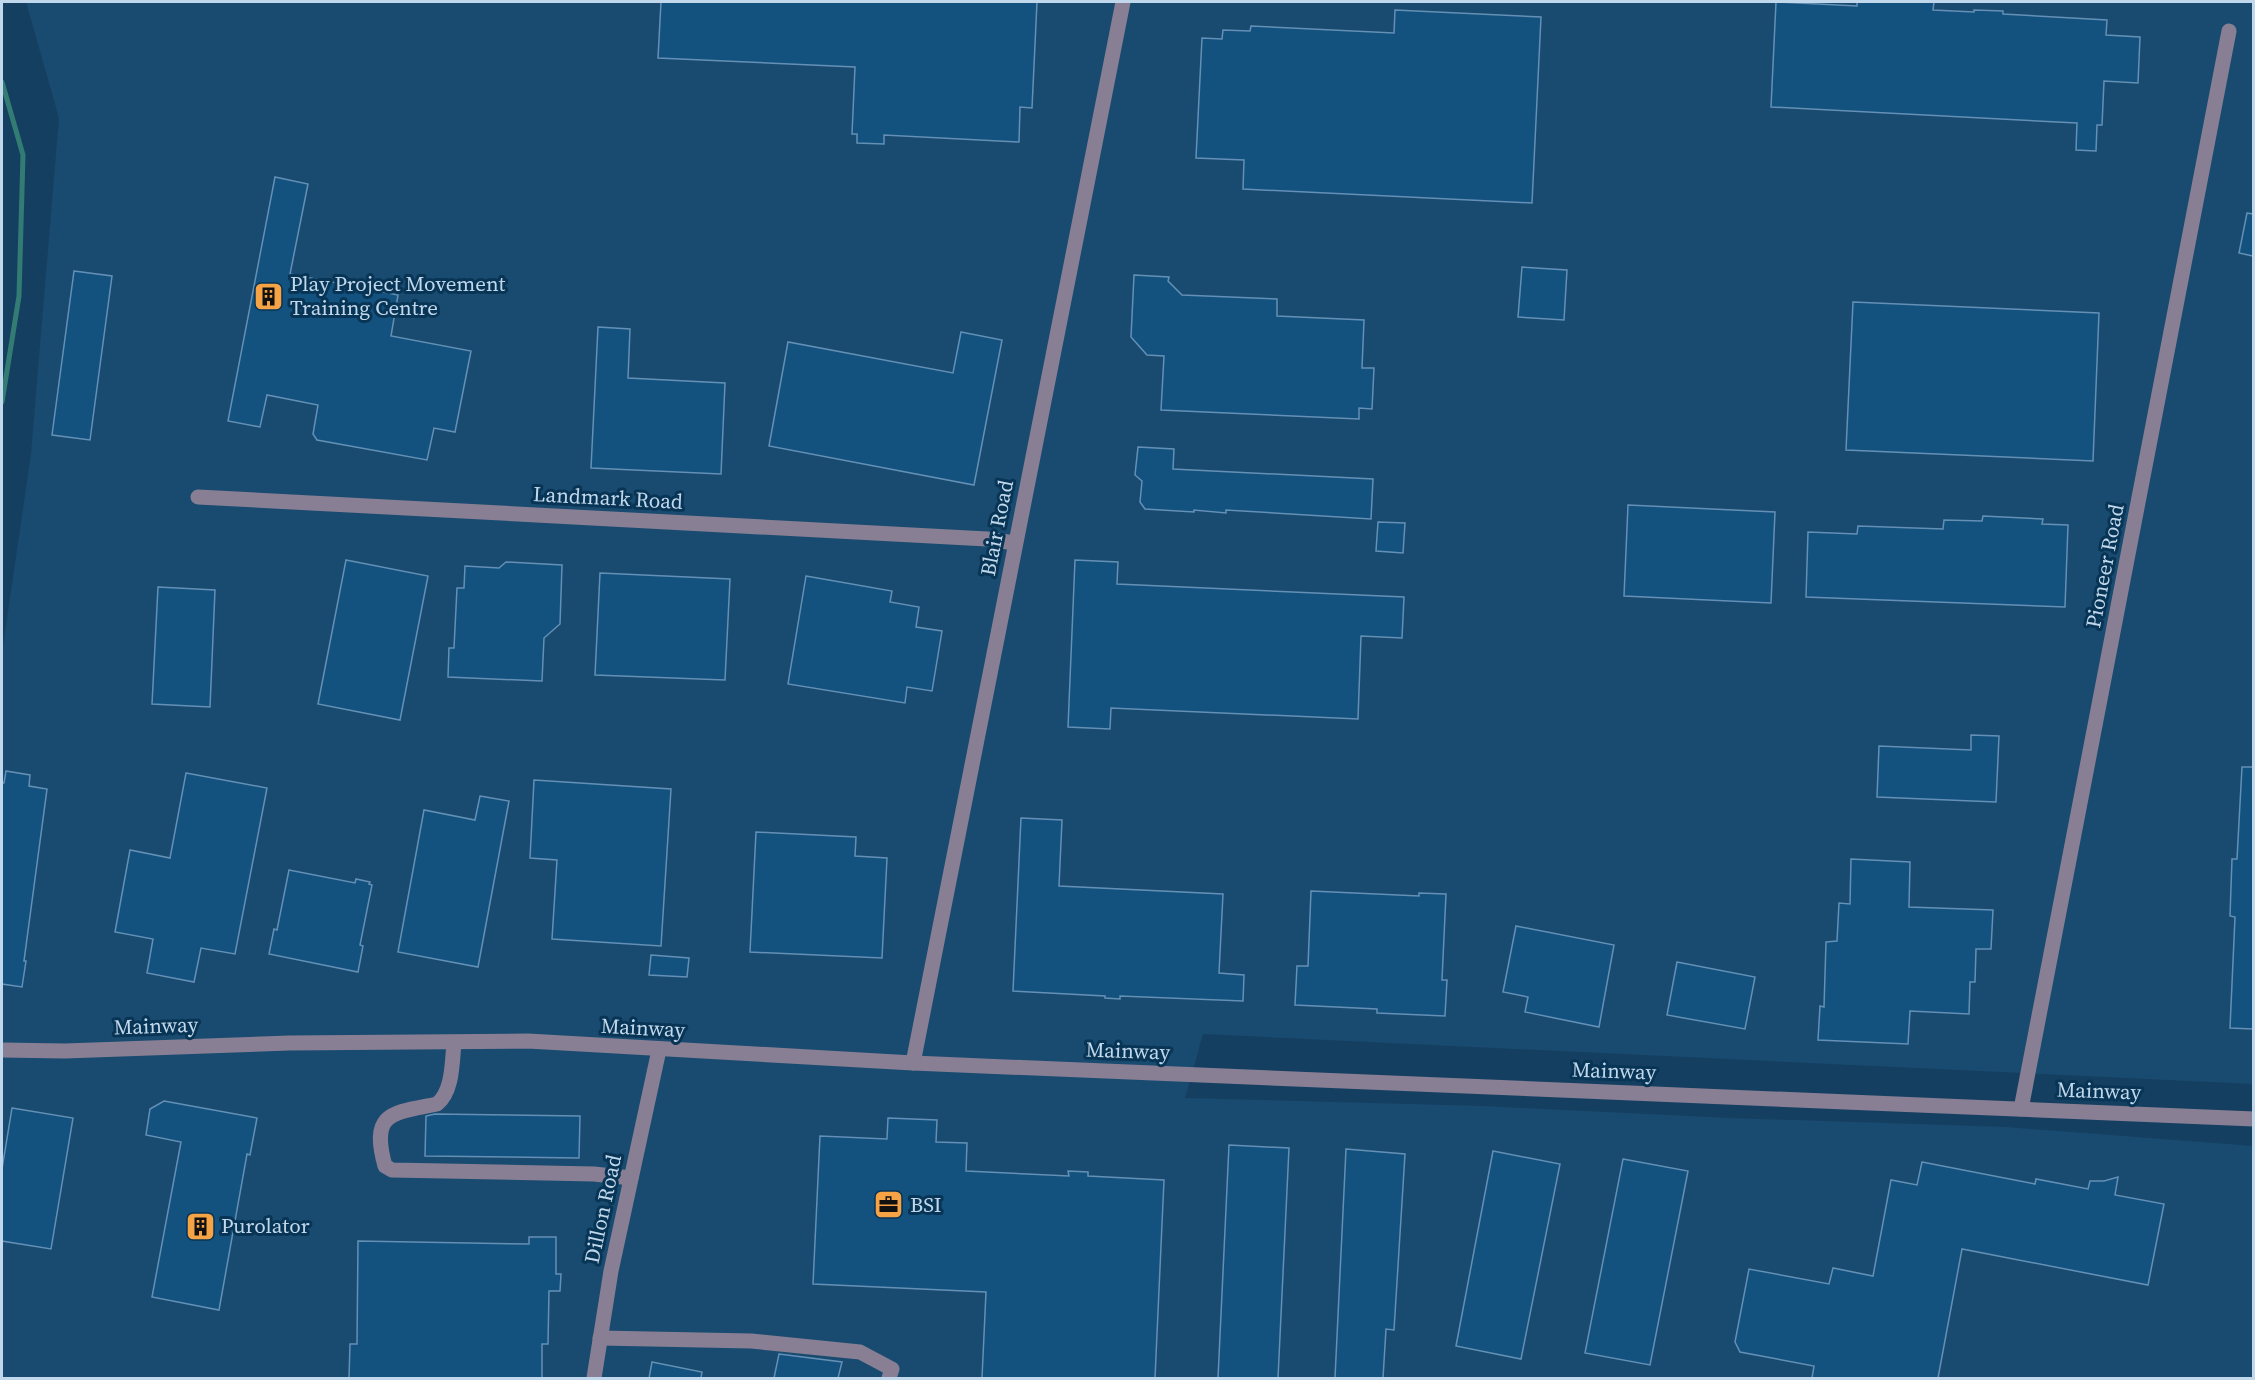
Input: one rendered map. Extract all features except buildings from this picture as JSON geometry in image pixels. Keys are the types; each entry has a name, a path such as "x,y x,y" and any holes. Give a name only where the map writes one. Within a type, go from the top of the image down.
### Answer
{"street":[{"name":"Blair Road","path":"913,1063 1123,2"},
{"name":"Pioneer Road","path":"2021,1109 2229,31"},
{"name":"Landmark Road","path":"198,497 987,539 1015,543"},
{"name":"Mainway","path":"2,1050 65,1051 289,1043 528,1041 913,1063 2253,1119"},
{"path":"454,1043 450,1078 441,1100 437,1104 399,1112 384,1123 379,1134 385,1166 392,1170 594,1174 631,1178"},
{"name":"Dillon Road","path":"594,1378 611,1271 659,1050"},
{"path":"600,1338 752,1341 860,1352 892,1369 889,1378"}],"shaded area":[{"path":"26,2 2253,2 2253,1084 1203,1034 1185,1098 1482,1106 1729,1118 2006,1127 2253,1146 2253,1378 2,1378 2,653 31,454 59,118"}],"waterway":[{"path":"2,82 23,155 19,296 2,402"}],"place":[{"name":"Play Project Movement Training Centre","path":"269,296"},
{"name":"BSI","path":"889,1205"},
{"name":"Purolator","path":"200,1226"}]}
